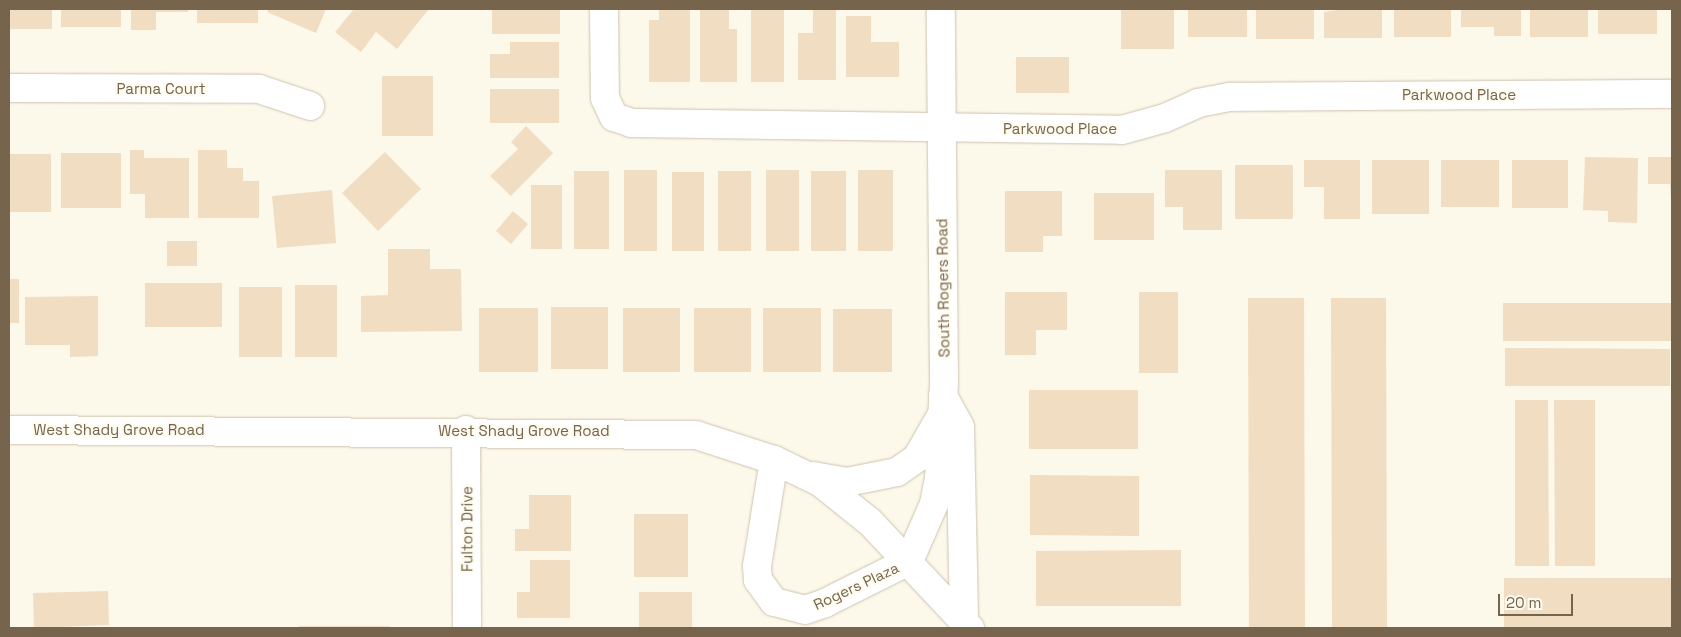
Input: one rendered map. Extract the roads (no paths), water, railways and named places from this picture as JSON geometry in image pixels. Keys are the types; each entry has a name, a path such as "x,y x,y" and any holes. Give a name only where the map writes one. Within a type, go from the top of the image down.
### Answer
{"street":[{"name":"Parkwood Place","path":"604,9 605,98 607,108 622,120 1122,130 1165,118 1198,103 1229,97 1672,94"},
{"name":"South Rogers Road","path":"908,561 934,504 943,405 941,9"},
{"name":"Parma Court","path":"9,88 258,89 310,106"},
{"path":"806,475 848,482 897,472 917,458 943,405 960,427 967,626"},
{"name":"West Shady Grove Road","path":"9,430 466,430 696,435 774,460 806,475 870,522 967,626"},
{"name":"Fulton Drive","path":"466,430 468,628"},
{"name":"Rogers Plaza","path":"774,460 757,566 758,580 774,602 812,608 908,561"}]}
